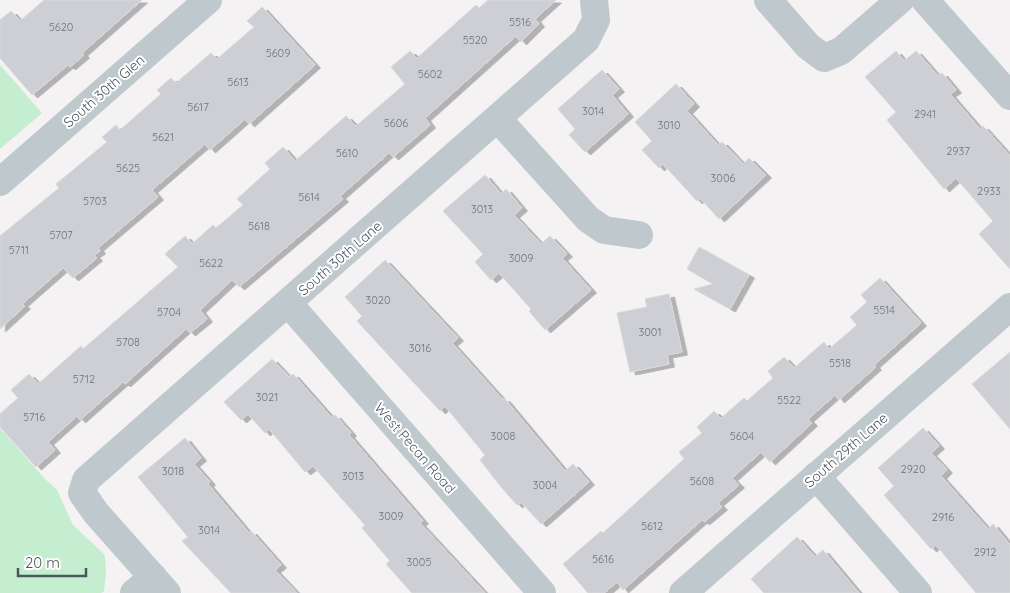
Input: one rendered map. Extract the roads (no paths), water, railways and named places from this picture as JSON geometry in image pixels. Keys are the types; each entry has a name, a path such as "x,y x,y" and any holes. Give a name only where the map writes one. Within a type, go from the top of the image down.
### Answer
{"street":[{"name":"South 30th Glen","path":"0,182 208,0"},
{"path":"768,0 808,46 824,58 841,51 900,0"},
{"path":"925,0 1010,96"},
{"name":"South 30th Lane","path":"152,588 82,493 86,480 586,40 595,10"},
{"path":"498,119 588,219 604,230 639,236"},
{"name":"West Pecan Road","path":"288,303 542,593"},
{"name":"South 29th Lane","path":"683,593 1010,308"},
{"path":"816,476 918,593"}]}
